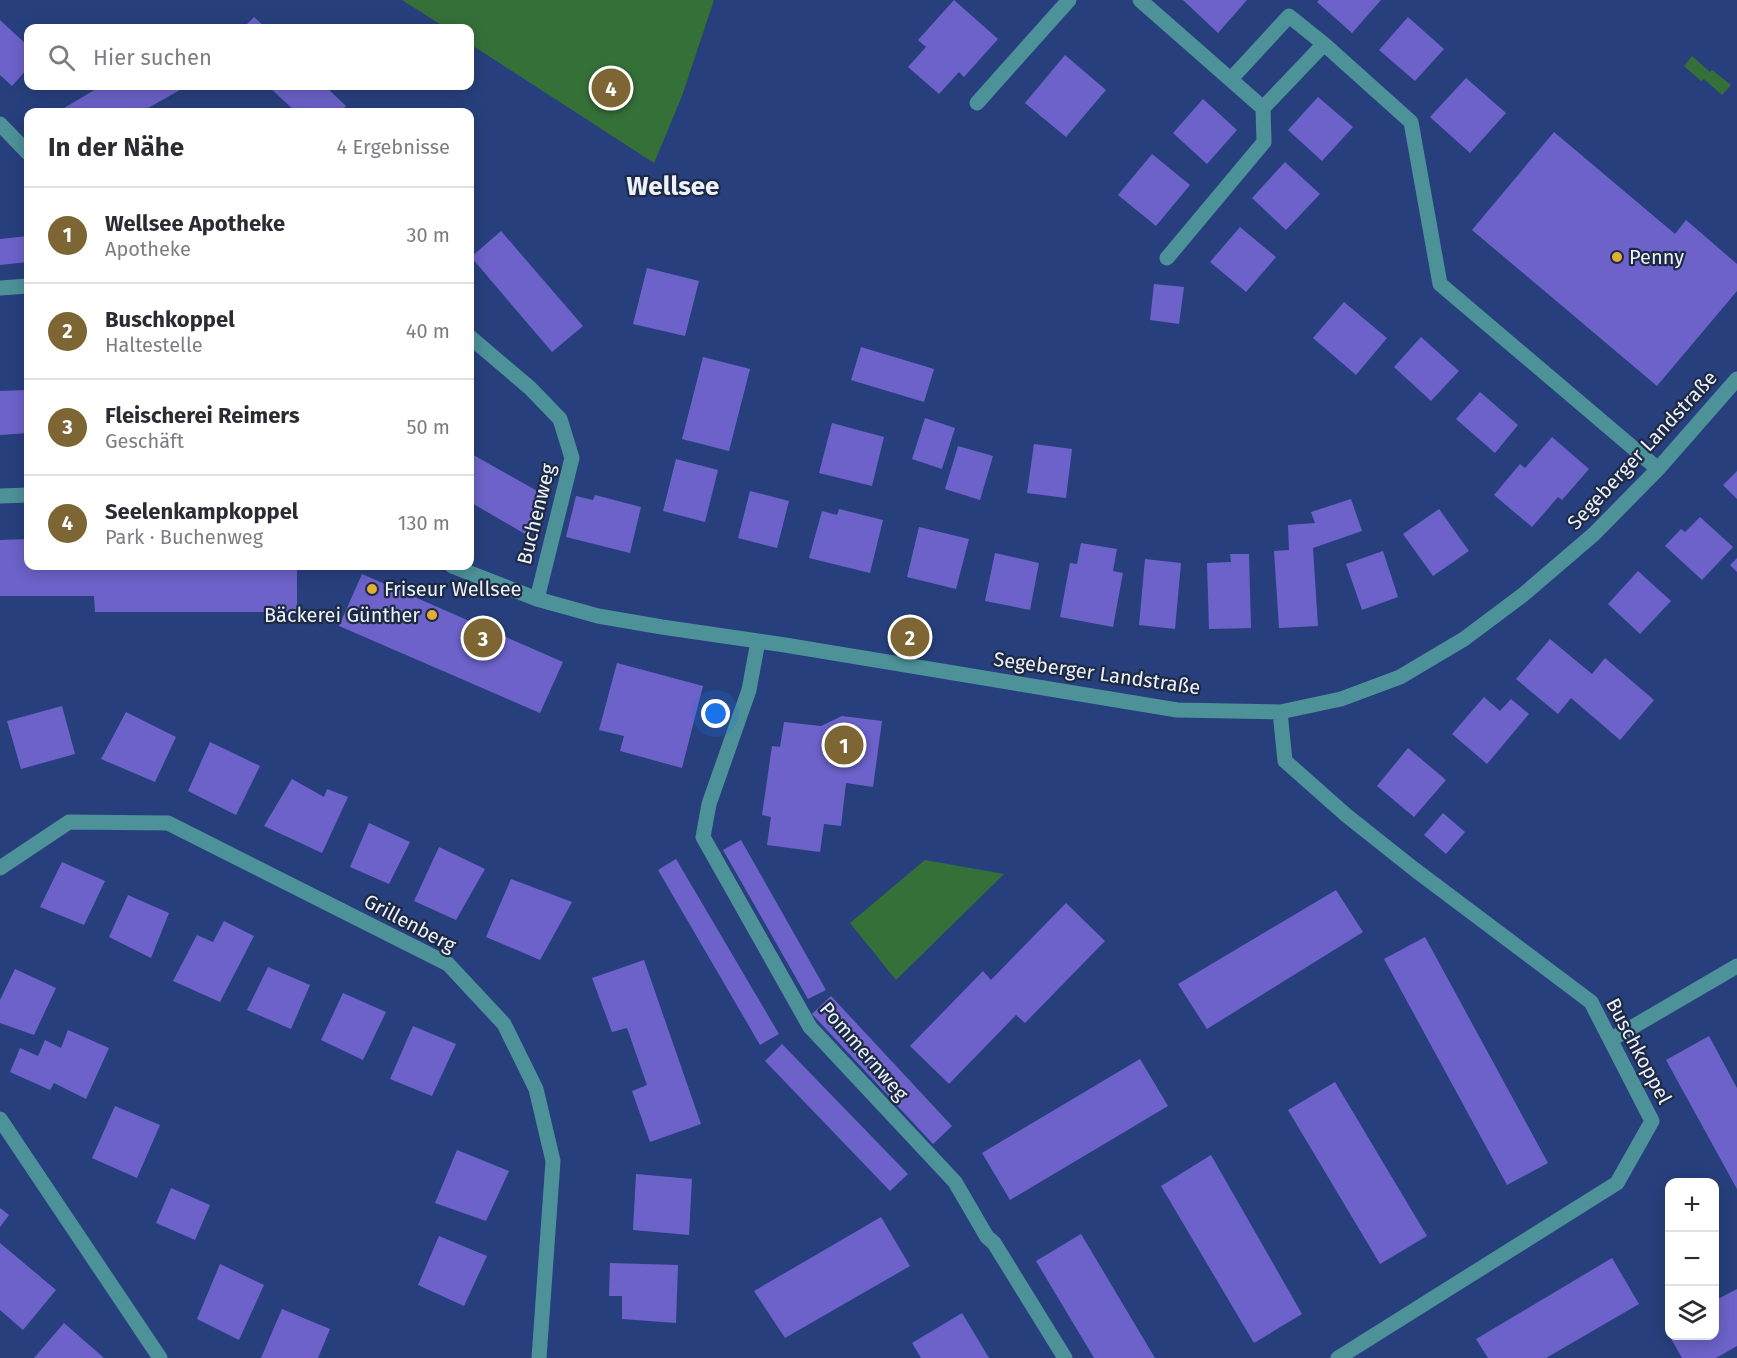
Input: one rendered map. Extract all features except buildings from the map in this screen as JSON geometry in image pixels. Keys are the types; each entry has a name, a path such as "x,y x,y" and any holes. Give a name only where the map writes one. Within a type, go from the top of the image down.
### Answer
{"street":[{"path":"977,103 1069,0"},
{"path":"1140,0 1263,108"},
{"path":"1231,79 1289,15 1411,122 1440,284 1658,469"},
{"path":"1167,258 1264,142 1263,108 1324,44"},
{"path":"0,124 24,149"},
{"path":"0,288 24,286"},
{"name":"Buchenweg","path":"474,340 530,388 560,419 572,458 537,599"},
{"name":"Segeberger Landstraße","path":"462,570 537,599 598,616 1177,710 1280,712 1341,699 1400,677 1464,639 1524,594 1594,534 1658,469 1737,379"},
{"path":"0,496 24,495"},
{"name":"Pommernweg","path":"758,641 749,690 709,804 703,837 810,1027 955,1182 987,1237 994,1243 1065,1358"},
{"name":"Buschkoppel","path":"1280,712 1285,761 1346,815 1591,1002 1612,1039 1652,1121 1617,1183 1338,1358"},
{"name":"Grillenberg","path":"0,868 69,822 168,823 448,964 504,1024 536,1089 553,1161 539,1358"},
{"path":"1612,1039 1737,966"},
{"path":"0,1119 160,1358"}],"green space":[{"path":"402,0 714,0 682,96 654,163 474,47 474,24 440,24"},
{"path":"1692,56 1710,72 1712,70 1731,85 1722,95 1684,66"},
{"path":"925,860 1004,874 896,980 850,923"}],"place":[{"name":"Seelenkampkoppel","path":"611,88"},
{"name":"Penny","path":"1617,257"},
{"name":"Friseur Wellsee","path":"372,589"},
{"name":"Bäckerei Günther","path":"432,615"},
{"name":"Buschkoppel","path":"910,637"},
{"name":"Fleischerei Reimers","path":"483,638"},
{"name":"Wellsee Apotheke","path":"844,745"}],"district":[{"name":"Wellsee","path":"673,186"}]}
